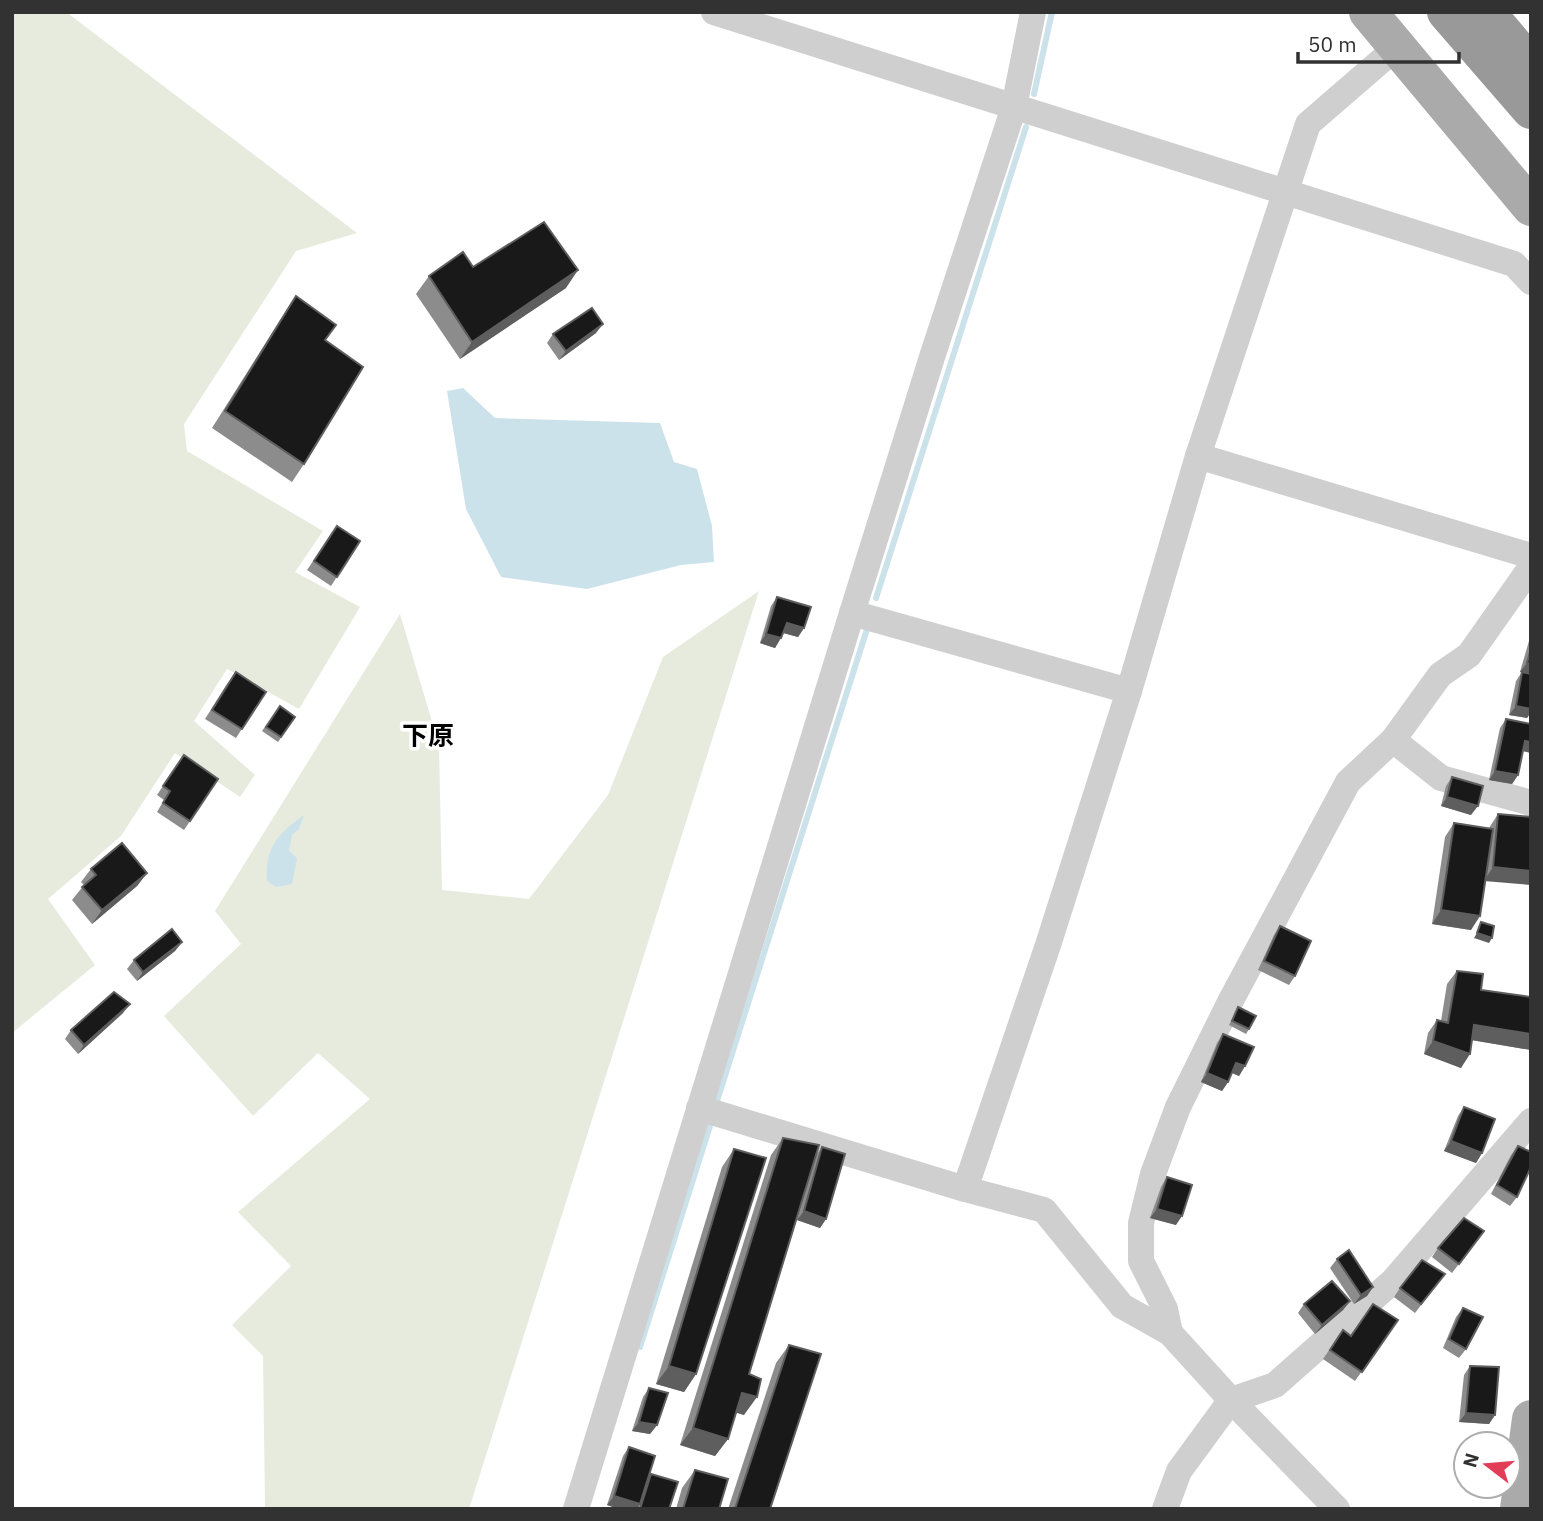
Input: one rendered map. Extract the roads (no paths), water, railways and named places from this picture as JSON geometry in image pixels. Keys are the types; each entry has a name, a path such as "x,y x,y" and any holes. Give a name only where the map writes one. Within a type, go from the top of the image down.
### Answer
{"highway":[{"path":"1446,12 1531,110"},
{"path":"1486,12 1531,65"}],"main road":[{"path":"1368,12 1531,207"},
{"path":"1519,1509 1529,1443"}],"street":[{"path":"715,12 1514,264 1531,282"},
{"path":"576,1509 852,613 1014,107 1033,12"},
{"path":"965,1189 1048,945 1129,691 1198,456 1308,124 1397,47"},
{"path":"1198,456 1531,556"},
{"path":"1170,1333 1166,1309 1142,1261 1140,1223 1153,1174 1178,1107 1230,1002 1348,782 1393,740 1440,675 1469,654 1531,567"},
{"path":"852,613 1129,691"},
{"path":"1393,740 1441,778 1531,803"},
{"path":"699,1108 965,1189 1044,1210 1122,1306 1170,1333 1336,1509"},
{"path":"1165,1509 1179,1471 1231,1400 1275,1385 1394,1282 1531,1121"}],"water":[{"path":"463,388 495,418 660,423 674,462 697,469 712,526 714,562 681,565 587,589 501,577 466,509 447,391"},
{"path":"304,815 299,829 292,835 289,851 297,858 292,884 276,887 267,881 271,850 280,835"}],"waterway":[{"path":"1034,94 1052,12"},
{"path":"876,598 1026,127"},
{"path":"717,1101 868,626"},
{"path":"640,1347 710,1126"}],"district":[{"name":"下原","path":"428,736"}]}
